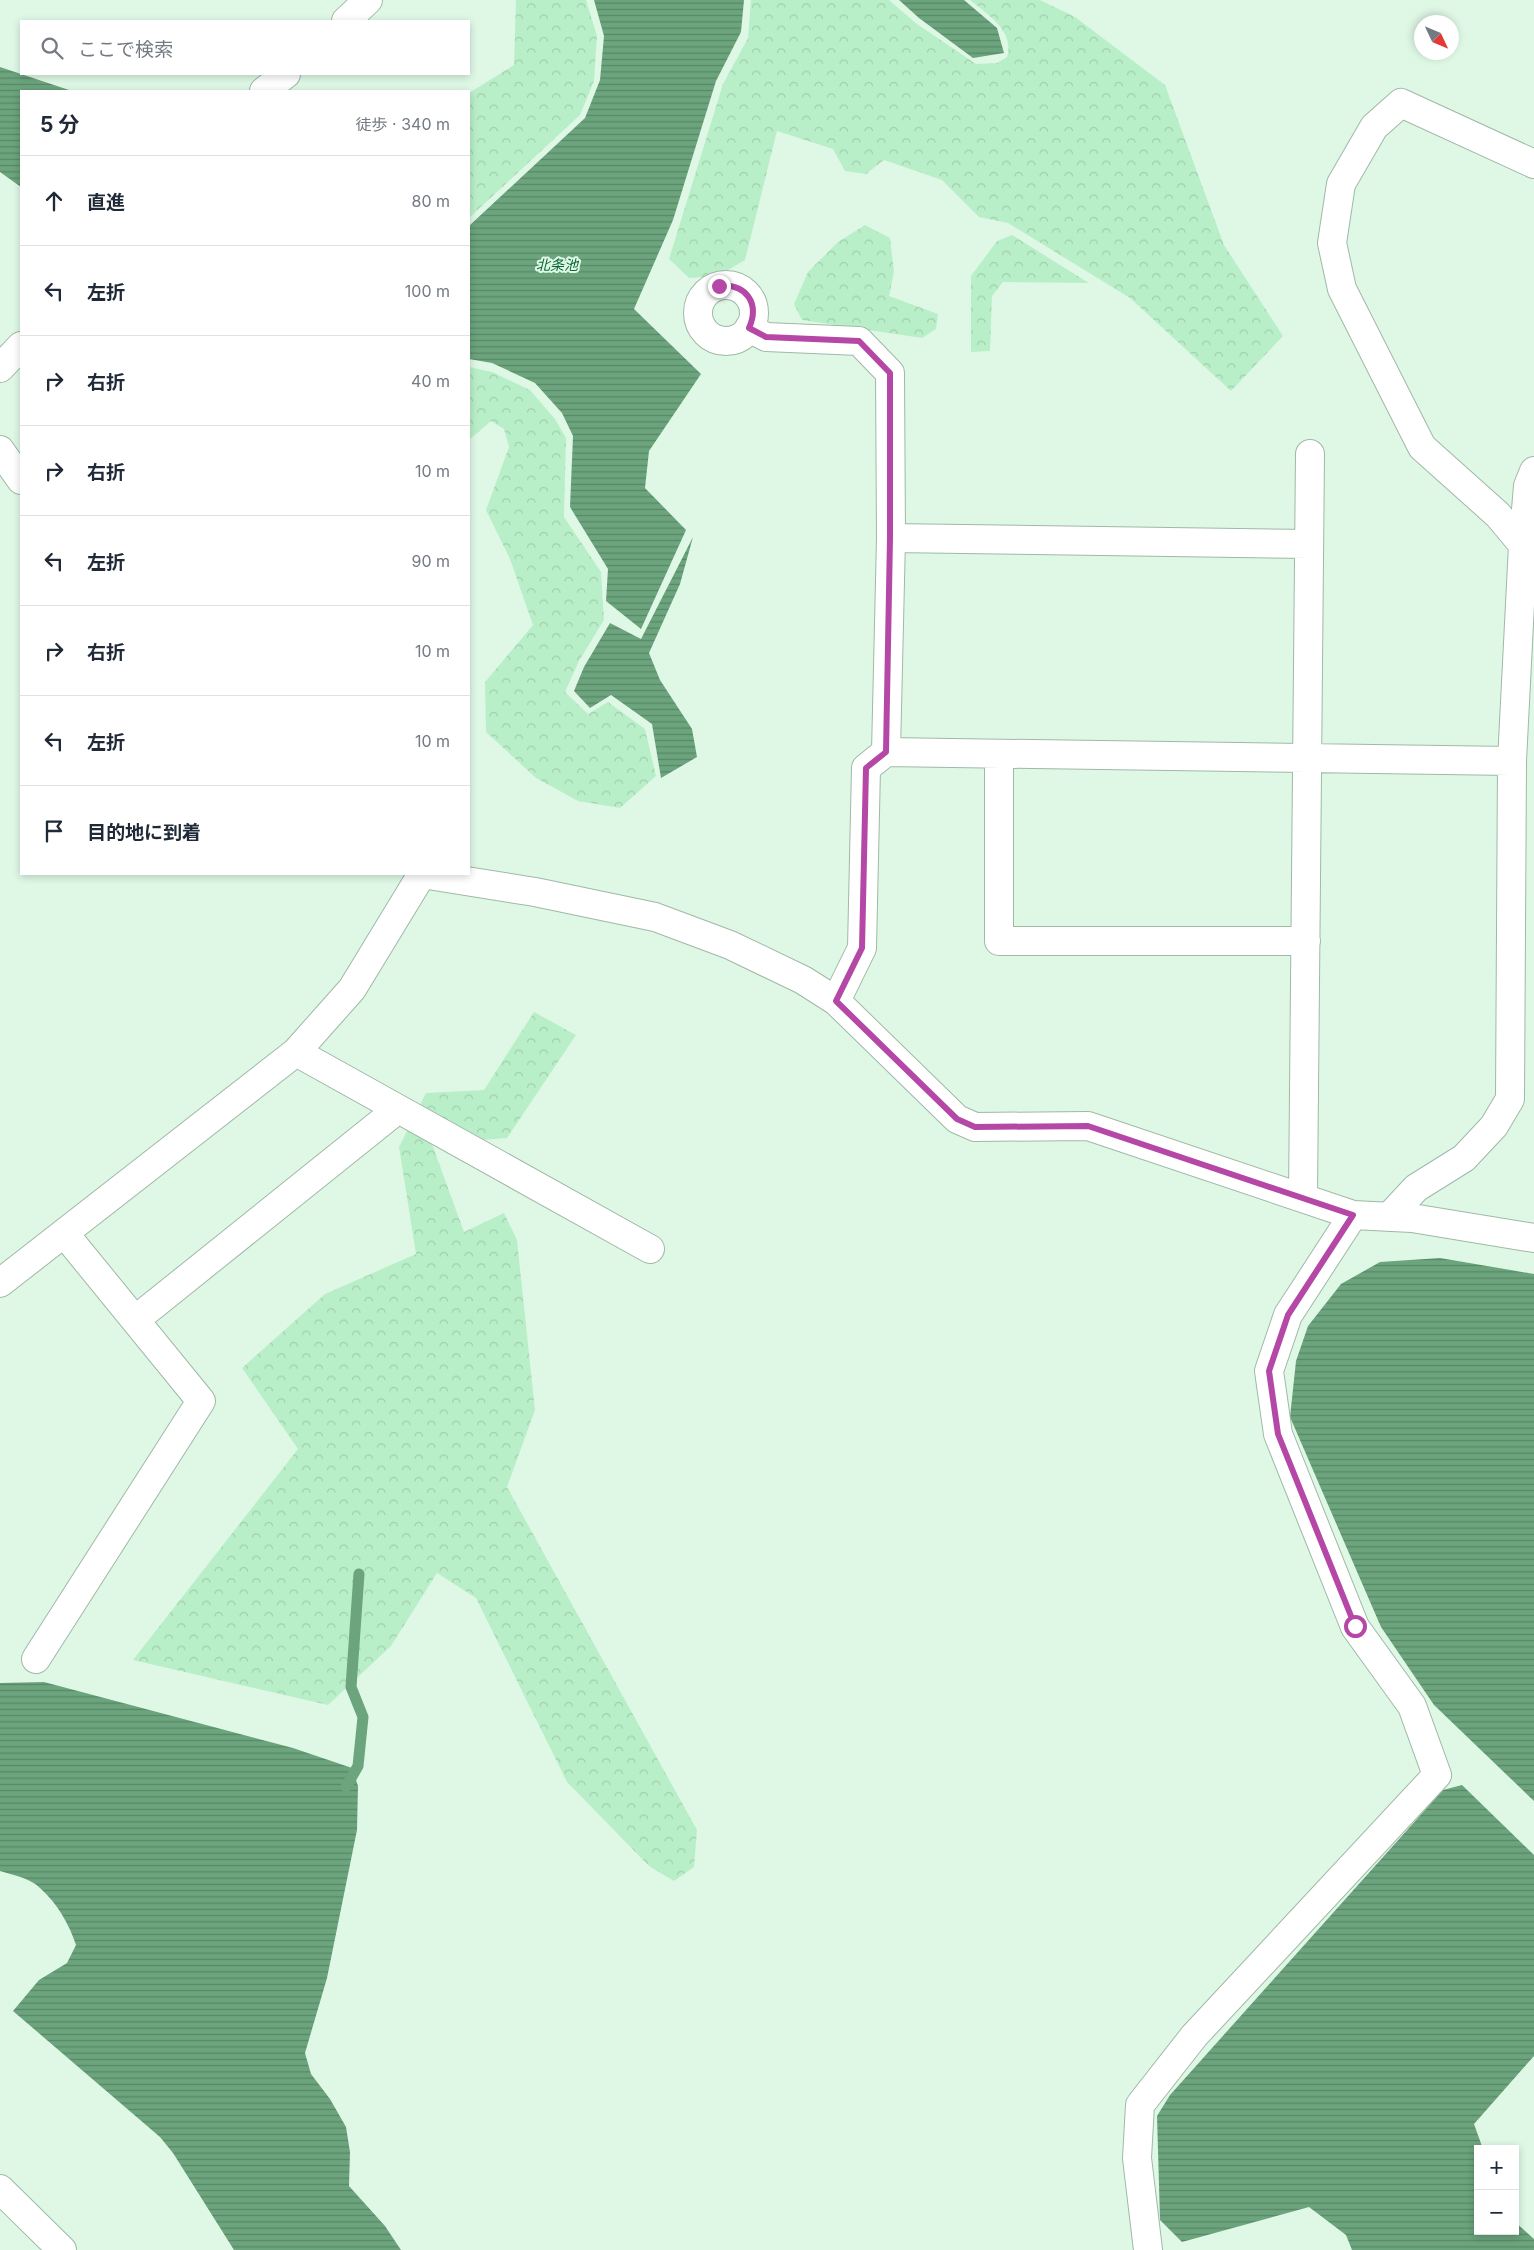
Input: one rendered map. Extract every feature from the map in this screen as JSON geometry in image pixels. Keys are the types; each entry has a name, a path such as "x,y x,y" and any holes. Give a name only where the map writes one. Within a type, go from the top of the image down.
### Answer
{"street":[{"path":"347,20 368,0"},
{"path":"265,90 285,75"},
{"path":"1523,545 1498,515 1422,447 1342,288 1332,243 1341,184 1374,127 1401,103 1534,164"},
{"path":"749,328 766,337 859,341 890,373 890,538 886,752"},
{"path":"0,368 20,347"},
{"path":"0,450 20,479"},
{"path":"1303,1197 1310,454"},
{"path":"1389,1217 1416,1188 1464,1158 1494,1126 1510,1099 1512,761 1523,545 1528,486 1534,471"},
{"path":"890,538 1309,544"},
{"path":"836,1001 862,948 866,768 886,752 1512,761"},
{"path":"999,754 998,941 1306,941"},
{"path":"0,1283 296,1052 352,989 420,875"},
{"path":"427,875 535,892 655,917 730,945 803,980 836,1001 957,1119 975,1127 1088,1126 1353,1215 1412,1218 1534,1238"},
{"path":"296,1052 650,1249"},
{"path":"135,1320 398,1108"},
{"path":"1148,2250 1137,2158 1140,2105 1194,2036 1437,1775 1412,1706 1355,1626 1278,1434 1269,1371 1288,1315 1353,1215"},
{"path":"36,1659 201,1401 64,1233"},
{"path":"0,2189 62,2250"}],"green space":[{"path":"516,0 586,0 597,36 594,81 580,115 470,217 470,92 514,65"},
{"path":"751,0 889,0 917,24 976,64 997,63 1007,57 1008,48 1004,31 992,18 970,0 1040,0 1075,17 1165,85 1224,245 1283,336 1231,391 1130,298 1008,223 979,217 942,180 884,160 866,174 845,171 833,149 777,131 745,260 718,276 689,278 669,259 723,84 748,38"},
{"path":"865,225 890,238 894,272 889,296 938,314 936,329 922,338 802,320 794,304 808,272 838,242"},
{"path":"1012,235 1089,283 1003,282 992,296 990,351 971,352 971,276 997,241"},
{"path":"470,367 492,372 530,390 555,419 566,438 564,517 601,572 604,620 579,661 565,692 588,714 608,702 645,729 656,776 620,808 578,801 536,778 486,732 485,682 533,625 510,559 486,510 509,447 504,429 491,421 470,439"},
{"path":"534,1012 576,1035 507,1138 432,1144 464,1232 504,1213 517,1240 535,1410 507,1487 697,1830 694,1867 674,1881 649,1866 567,1782 476,1598 437,1573 391,1646 328,1705 133,1660 298,1449 242,1368 325,1294 416,1254 399,1147 426,1093 484,1090"}],"water":[{"name":"北条池","path":"594,0 744,0 741,32 716,81 673,220 634,309 701,374 649,451 645,488 686,530 641,629 606,601 608,569 570,507 573,436 562,413 535,383 492,363 470,359 470,225 585,118 600,80 604,36"},
{"path":"899,0 964,0 997,28 1004,53 973,58 919,18"},
{"path":"0,67 69,90 20,90 20,186 0,172"},
{"path":"693,537 680,584 649,653 660,680 692,729 697,757 661,778 652,724 611,695 590,708 574,691 584,667 610,623 641,639"},
{"path":"1440,1258 1534,1274 1534,1801 1434,1705 1381,1627 1290,1417 1296,1361 1308,1326 1341,1284 1380,1262"},
{"path":"44,1682 293,1748 352,1768 358,1786 357,1830 327,1978 305,2053 311,2074 330,2099 346,2127 350,2152 349,2186 385,2226 401,2250 234,2250 173,2153 160,2137 13,2011 39,1980 67,1963 76,1945 62,1914 46,1894 36,1885 21,1877 0,1871 0,1683"},
{"path":"1462,1785 1534,1855 1534,2056 1474,2124 1482,2145 1474,2145 1474,2235 1519,2235 1519,2226 1534,2239 1534,2250 1352,2250 1346,2235 1309,2207 1182,2242 1160,2220 1157,2116 1170,2095 1443,1790"}],"waterway":[{"path":"346,1787 358,1766 363,1717 351,1687 359,1574"}],"route":[{"path":"719,286 738,287 745,292 751,300 754,310 749,328 766,337 859,341 890,373 890,538 886,752 866,768 862,948 836,1001 957,1119 975,1127 1088,1126 1353,1215 1288,1315 1269,1371 1278,1434 1355,1626"}]}
